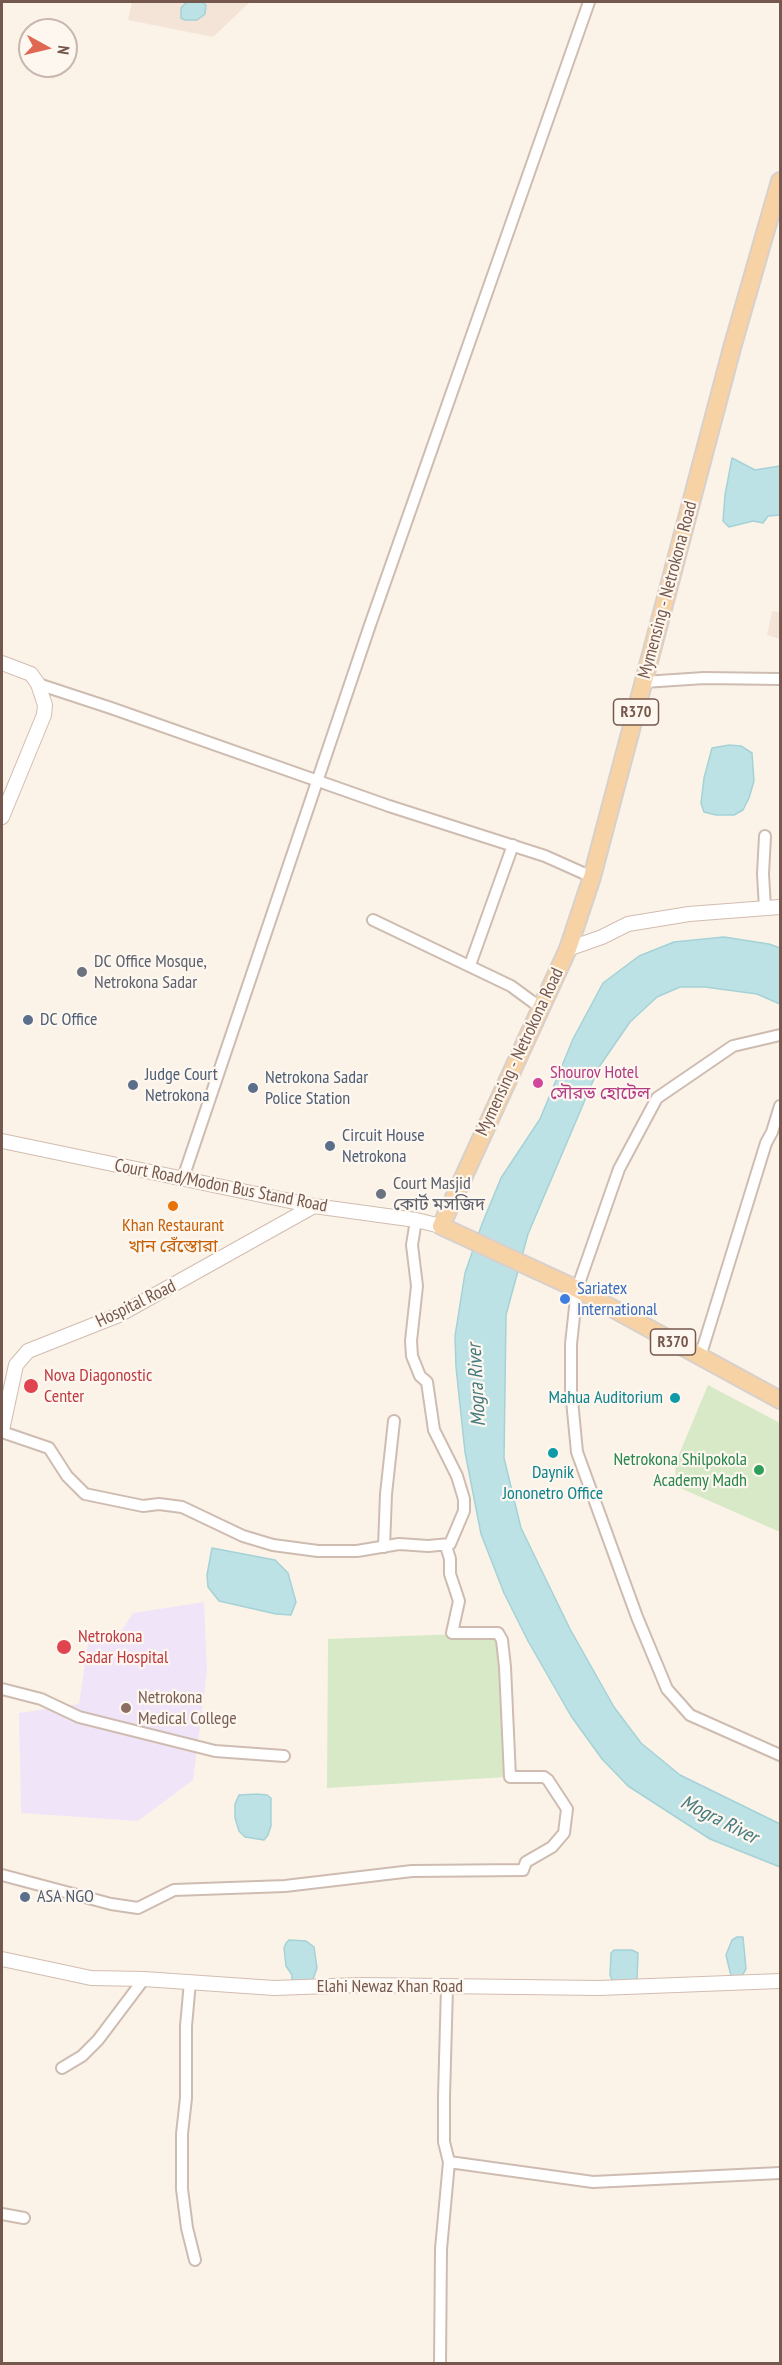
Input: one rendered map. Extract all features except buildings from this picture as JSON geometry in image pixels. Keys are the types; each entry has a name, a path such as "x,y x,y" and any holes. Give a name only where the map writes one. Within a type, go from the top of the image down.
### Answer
{"main road":[{"name":"Mymensing - Netrokona Road","path":"441,1226 568,949 592,878 732,348 780,181"},
{"name":"R370","path":"441,1226 572,1287 780,1400"}],"street":[{"path":"183,1178 318,780 589,2"},
{"path":"2,663 31,674 38,684 45,705 44,715 2,816"},
{"path":"644,682 704,678 780,679"},
{"path":"38,684 389,806 545,856 592,878"},
{"path":"765,836 763,874 765,908"},
{"path":"470,965 513,845"},
{"path":"568,949 602,937 628,924 689,914 780,907"},
{"path":"373,920 511,986 541,1008"},
{"path":"780,1035 733,1046 657,1098 619,1169 572,1287 571,1344 571,1390 577,1452 637,1617 668,1689 690,1715 780,1755"},
{"path":"700,1357 766,1143 780,1106"},
{"name":"Court Road/Modon Bus Stand Road","path":"2,1141 314,1206 416,1220 441,1226"},
{"name":"Hospital Road","path":"2,1431 16,1365 28,1351 119,1315 314,1206"},
{"path":"2,1431 49,1448 67,1476 85,1494 143,1506 159,1504 182,1507 243,1536 273,1545 318,1551 357,1551 399,1545 446,1546 453,1540 458,1530 464,1511 464,1499 457,1476 434,1430 427,1382 420,1376 412,1356 411,1341 417,1286 412,1245 416,1220"},
{"path":"384,1547 394,1421"},
{"path":"2,1875 111,1904 138,1908 174,1890 285,1886 412,1871 522,1870 526,1862 552,1847 564,1833 567,1809 548,1780 510,1777 502,1640 498,1633 452,1633 459,1601 450,1574 450,1559 446,1546"},
{"path":"2,1689 41,1699 79,1717 215,1751 284,1756"},
{"name":"Elahi Newaz Khan Road","path":"2,1959 91,1978 144,1979 274,1988 360,1985 599,1988 780,1981"},
{"path":"62,2068 82,2056 98,2040 144,1979"},
{"path":"190,1982 186,2026 182,2189 187,2228 195,2260"},
{"path":"440,2364 441,2249 449,2162 444,2142 447,1987"},
{"path":"449,2162 593,2182 780,2173"},
{"path":"2,2214 24,2218"}],"shaded area":[{"path":"132,2 250,2 213,37 128,20"},
{"path":"772,611 780,612 780,639 767,635"},
{"name":"Netrokona Medical College","path":"204,1602 207,1671 193,1780 138,1821 21,1813 19,1713 79,1704 88,1643 122,1630 133,1613"}],"green space":[{"path":"708,1385 780,1423 780,1532 678,1487 675,1464"},
{"path":"492,1634 501,1641 506,1777 327,1788 328,1639"}],"water":[{"path":"187,2 202,2 206,5 205,14 197,20 181,18 181,8"},
{"path":"732,458 755,470 780,466 780,515 768,516 763,523 753,521 729,527 723,521"},
{"path":"729,745 741,746 752,753 754,781 749,798 743,810 734,815 704,812 701,803 704,778 712,748"},
{"name":"Mogra River","path":"724,937 769,944 780,948 780,1004 757,994 705,987 680,987 657,997 630,1022 599,1067 528,1234 506,1315 504,1458 521,1528 570,1629 614,1707 641,1743 680,1775 780,1824 780,1867 710,1839 628,1786 602,1759 571,1716 528,1641 504,1593 481,1534 465,1452 456,1367 455,1336 465,1273 482,1224 501,1178 540,1119 573,1039 603,983 639,956 674,942"},
{"path":"212,1548 275,1560 288,1573 296,1602 291,1615 276,1614 219,1601 208,1587 207,1575"},
{"path":"257,1794 271,1798 271,1826 264,1840 245,1837 239,1831 235,1818 235,1804 239,1795"},
{"path":"743,1937 746,1969 742,1976 731,1976 726,1955 732,1940"},
{"path":"289,1940 306,1941 314,1947 317,1968 312,1982 292,1981 292,1975 286,1966 284,1948"},
{"path":"614,1950 632,1950 638,1953 637,1980 616,1982 612,1980 610,1975 611,1953"}],"place":[{"name":"DC Office Mosque, Netrokona Sadar","path":"82,972"},
{"name":"DC Office","path":"28,1020"},
{"name":"Shourov Hotel সৌরভ হোটেল","path":"538,1083"},
{"name":"Judge Court Netrokona","path":"133,1085"},
{"name":"Netrokona Sadar Police Station","path":"253,1088"},
{"name":"Circuit House Netrokona","path":"330,1146"},
{"name":"Court Masjid কোর্ট মসজিদ","path":"381,1194"},
{"name":"Khan Restaurant খান রেঁস্তোরা","path":"173,1206"},
{"name":"Sariatex International","path":"565,1299"},
{"name":"Nova Diagonostic Center","path":"31,1386"},
{"name":"Mahua Auditorium","path":"675,1398"},
{"name":"Daynik Jononetro Office","path":"553,1453"},
{"name":"Netrokona Shilpokola Academy Madh","path":"759,1470"},
{"name":"Netrokona Sadar Hospital","path":"64,1647"},
{"name":"Netrokona Medical College","path":"126,1708"},
{"name":"ASA NGO","path":"25,1897"}]}
